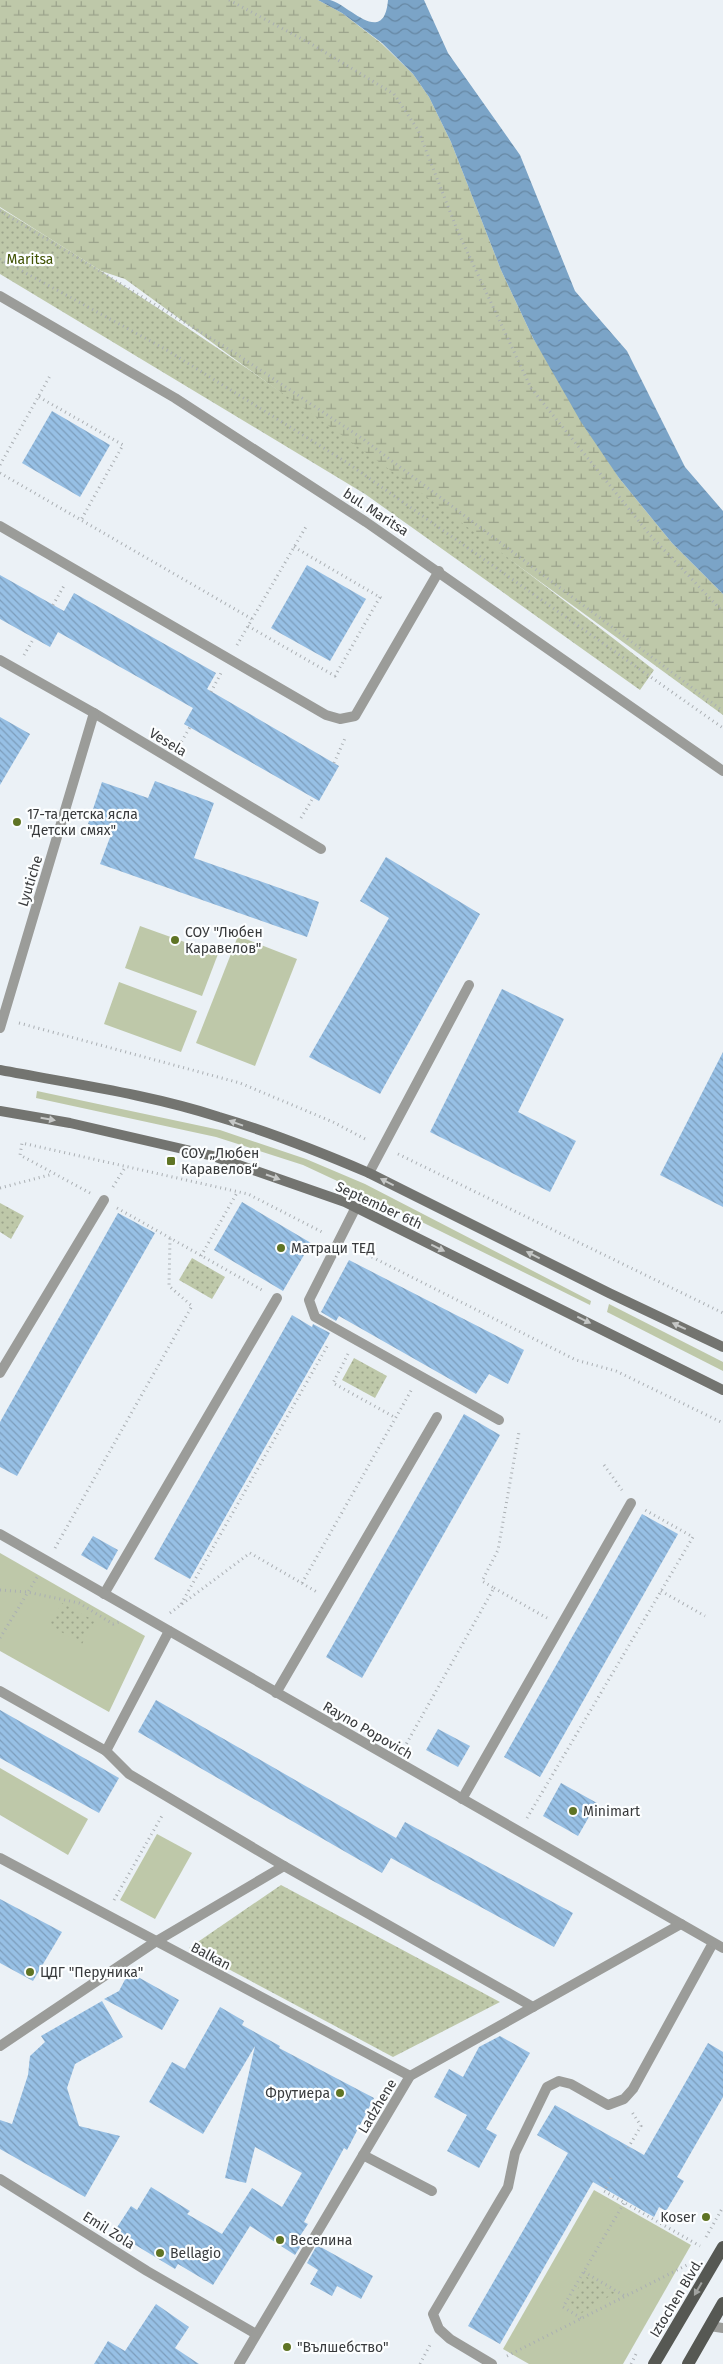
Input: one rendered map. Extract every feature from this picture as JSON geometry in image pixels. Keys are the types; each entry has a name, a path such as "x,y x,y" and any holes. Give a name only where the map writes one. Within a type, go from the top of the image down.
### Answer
{"main road":[{"name":"September 6th","path":"0,1070 140,1096 219,1116 369,1173 609,1293 723,1347"},
{"name":"September 6th","path":"0,1111 70,1123 213,1156 356,1207 723,1390"},
{"name":"Iztochen Blvd.","path":"654,2364 723,2247"},
{"path":"688,2364 723,2303"}],"street":[{"name":"bul. Maritsa","path":"0,296 175,398 440,571 723,771"},
{"path":"0,526 326,715 340,719 354,716 440,571"},
{"name":"Vesela","path":"0,660 94,713 321,849"},
{"name":"Lyutiche","path":"0,1028 94,713"},
{"path":"369,1173 468,985"},
{"path":"0,1373 104,1200"},
{"path":"356,1207 309,1300 315,1317 499,1420"},
{"path":"104,1594 276,1298"},
{"path":"276,1693 437,1417"},
{"path":"462,1799 631,1503"},
{"name":"Rayno Popovich","path":"0,1534 723,1948"},
{"path":"106,1751 169,1631"},
{"path":"0,1690 106,1751 130,1774 284,1866 533,2007"},
{"name":"Balkan","path":"0,1858 410,2076"},
{"path":"0,2046 155,1942 284,1866"},
{"name":"Ladzhene","path":"239,2364 410,2076 681,1924"},
{"path":"492,2364 477,2360 450,2339 439,2329 433,2314 508,2187 515,2153 547,2087 559,2082 571,2084 608,2105 624,2099 633,2089 713,1943"},
{"path":"363,2155 432,2190"},
{"name":"Emil Zola","path":"0,2179 147,2271 256,2334"},
{"path":"710,2326 723,2328"}],"path":[{"path":"229,0 313,45 394,94 418,130 458,232 531,388 650,535 723,612"},
{"path":"0,211 232,351 363,439 723,711"},
{"path":"0,259 165,349 346,462 723,728"},
{"path":"0,465 51,374"},
{"path":"39,397 123,445 81,520"},
{"path":"0,473 252,619"},
{"path":"230,658 307,525"},
{"path":"248,626 335,676 382,598 294,547"},
{"path":"53,605 74,569"},
{"path":"334,763 354,716"},
{"path":"293,832 313,798"},
{"path":"276,1298 104,1200 20,1155 22,1143 248,1194 576,1360 616,1371 723,1423"},
{"path":"104,1200 126,1166"},
{"path":"0,1188 54,1173"},
{"path":"201,1256 238,1191"},
{"path":"0,1638 47,1562 192,1306 169,1286 170,1238"},
{"path":"181,1604 337,1330"},
{"path":"356,1340 333,1383 396,1418"},
{"path":"302,1583 420,1376"},
{"path":"519,1432 498,1550 482,1581 561,1626"},
{"path":"519,1832 693,1537 631,1503 604,1466"},
{"path":"156,1624 250,1553 330,1600"},
{"path":"397,1762 494,1588"},
{"path":"0,1590 27,1592 79,1603 113,1624 141,1615"},
{"path":"661,1591 705,1616"},
{"path":"106,1915 172,1799"},
{"path":"624,2099 641,2126 628,2148"},
{"path":"611,2178 604,2191 700,2246"},
{"path":"581,2318 563,2307 624,2203"},
{"path":"492,2364 689,2264"},
{"path":"584,2272 626,2296"},
{"path":"420,2364 439,2329"}],"green space":[{"path":"0,0 318,0 342,13 381,43 413,74 429,97 451,142 501,270 533,338 619,478 672,543 723,594 723,715 125,279 101,271 0,207"},
{"name":"Maritsa","path":"0,208 169,315 252,372 334,429 495,548 654,670 640,690 365,494 0,274"},
{"path":"140,926 218,954 202,996 125,968"},
{"path":"238,936 297,959 255,1066 196,1043"},
{"path":"119,982 197,1011 181,1052 104,1024"},
{"path":"37,1091 220,1130 306,1159 365,1184 591,1301 590,1305 303,1165 216,1137 36,1098"},
{"path":"0,1203 24,1216 11,1239 0,1232"},
{"path":"192,1258 225,1277 212,1299 179,1280"},
{"path":"609,1304 723,1362 723,1371 607,1312"},
{"path":"354,1358 387,1376 375,1398 342,1380"},
{"path":"0,1553 145,1636 109,1712 0,1651"},
{"path":"62,1603 95,1621 82,1644 49,1625"},
{"path":"0,1768 88,1819 68,1855 0,1815"},
{"path":"157,1834 192,1853 155,1919 120,1900"},
{"path":"281,1885 500,2002 393,2057 189,1948"},
{"path":"594,2190 691,2245 623,2364 529,2364 503,2349"},
{"path":"585,2276 615,2293 580,2314 568,2306"}],"water":[{"path":"318,0 330,0 373,22 380,21 385,14 388,0 424,0 448,53 520,155 575,291 627,351 685,467 723,511 723,594 672,543 619,478 581,422 533,338 501,270 451,142 429,97 413,74 382,43 342,13"}],"building":[{"path":"52,411 110,445 80,497 22,463"},
{"path":"307,565 366,599 330,661 271,628"},
{"path":"0,575 64,611 74,593 216,673 207,689 339,766 319,801 184,724 193,708 58,632 50,647 0,619"},
{"path":"0,717 30,734 0,785"},
{"path":"155,781 214,803 194,858 319,902 307,937 100,864 112,832 88,824 102,782 148,798"},
{"path":"386,857 480,914 380,1094 309,1057 389,918 360,901"},
{"path":"502,989 564,1019 518,1112 576,1141 550,1192 430,1132"},
{"path":"723,1052 723,1207 660,1175"},
{"path":"242,1202 311,1243 283,1291 214,1250"},
{"path":"118,1213 155,1233 17,1476 0,1467 0,1422"},
{"path":"349,1260 524,1350 508,1384 489,1374 476,1394 339,1316 336,1321 321,1312"},
{"path":"292,1315 312,1327 313,1324 330,1333 190,1579 154,1559"},
{"path":"464,1414 500,1435 362,1678 326,1657"},
{"path":"642,1514 678,1534 540,1777 504,1757"},
{"path":"93,1536 118,1550 107,1570 81,1555"},
{"path":"156,1700 396,1838 405,1822 573,1913 554,1947 391,1858 382,1873 138,1732"},
{"path":"0,1710 119,1778 99,1813 0,1758"},
{"path":"438,1729 470,1746 458,1767 426,1750"},
{"path":"561,1783 597,1803 578,1836 543,1816"},
{"path":"0,1899 62,1932 33,1981 0,1963"},
{"path":"129,1972 179,2000 162,2030 104,1999 119,1991"},
{"path":"102,2001 123,2037 75,2064 67,2088 79,2126 120,2136 85,2197 0,2149 0,2120 12,2124 28,2075 30,2056 45,2042 41,2036"},
{"path":"220,2007 244,2021 242,2025 280,2046 279,2048 374,2098 347,2150 344,2148 304,2222 308,2224 300,2236 305,2239 295,2255 250,2226 213,2285 178,2264 175,2269 114,2232 131,2206 137,2210 151,2187 190,2211 187,2214 222,2234 252,2188 282,2207 302,2173 255,2147 246,2183 225,2178 255,2046 203,2134 149,2102 172,2062 185,2069"},
{"path":"500,2036 530,2053 486,2129 497,2135 479,2168 447,2151 467,2115 434,2097 449,2069 463,2077 479,2047"},
{"path":"708,2043 723,2052 723,2097 677,2177 684,2181 666,2211 659,2207 654,2217 593,2182 500,2344 468,2326 568,2153 537,2135 555,2105 644,2155"},
{"path":"317,2245 373,2276 361,2299 337,2286 332,2296 310,2284 318,2270 307,2263"},
{"path":"156,2304 189,2327 175,2348 199,2364 94,2364 108,2341 125,2351"}],"place":[{"name":"17-та детска ясла \"Детски смях\"","path":"17,822"},
{"name":"СОУ \"Любен Каравелов\"","path":"175,940"},
{"name":"СОУ „Любен Каравелов“","path":"171,1161"},
{"name":"Матраци ТЕД","path":"281,1248"},
{"name":"Minimart","path":"573,1811"},
{"name":"ЦДГ \"Перуника\"","path":"30,1972"},
{"name":"Фрутиера","path":"340,2093"},
{"name":"Koser","path":"706,2217"},
{"name":"Веселина","path":"280,2240"},
{"name":"Bellagio","path":"160,2253"},
{"name":"\"Вълшебство\"","path":"287,2347"}]}
